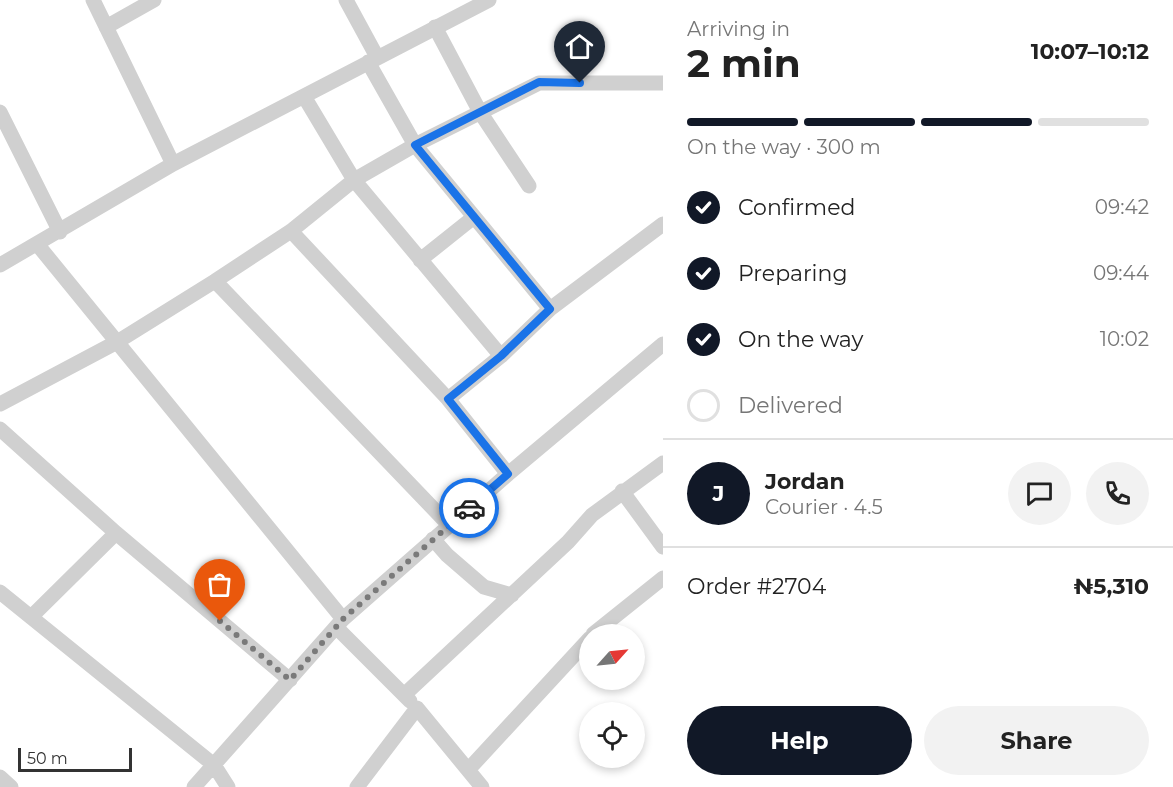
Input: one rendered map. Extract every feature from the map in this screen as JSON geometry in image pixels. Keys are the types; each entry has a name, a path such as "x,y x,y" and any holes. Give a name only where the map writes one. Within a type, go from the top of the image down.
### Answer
{"street":[{"path":"93,0 173,164"},
{"path":"106,27 154,0"},
{"path":"346,0 415,145 550,309"},
{"path":"0,265 173,164 305,98 489,0"},
{"path":"435,27 480,112 529,186"},
{"path":"0,404 117,342 215,281 291,231 354,180 415,145 539,82 663,83"},
{"path":"305,98 354,180 501,356"},
{"path":"0,112 60,232"},
{"path":"420,260 474,217"},
{"path":"448,399 501,356 550,309 663,224"},
{"path":"291,231 448,399 508,474"},
{"path":"38,244 339,623 417,708 482,787"},
{"path":"215,281 449,525"},
{"path":"194,787 339,623 508,474 663,344"},
{"path":"0,429 116,533 290,680"},
{"path":"404,695 512,596 568,542 592,515 663,463"},
{"path":"622,491 663,547"},
{"path":"31,617 116,533"},
{"path":"434,539 447,555 484,587 512,596"},
{"path":"606,624 663,578"},
{"path":"0,592 214,765 228,787"},
{"path":"468,770 579,650"},
{"path":"357,787 417,708"},
{"path":"0,777 11,787"}],"way so far":[{"path":"220,621 290,680 343,619 469,508"}],"route":[{"path":"469,508 508,474 448,399 501,356 550,309 415,145 539,82 580,83"}]}
